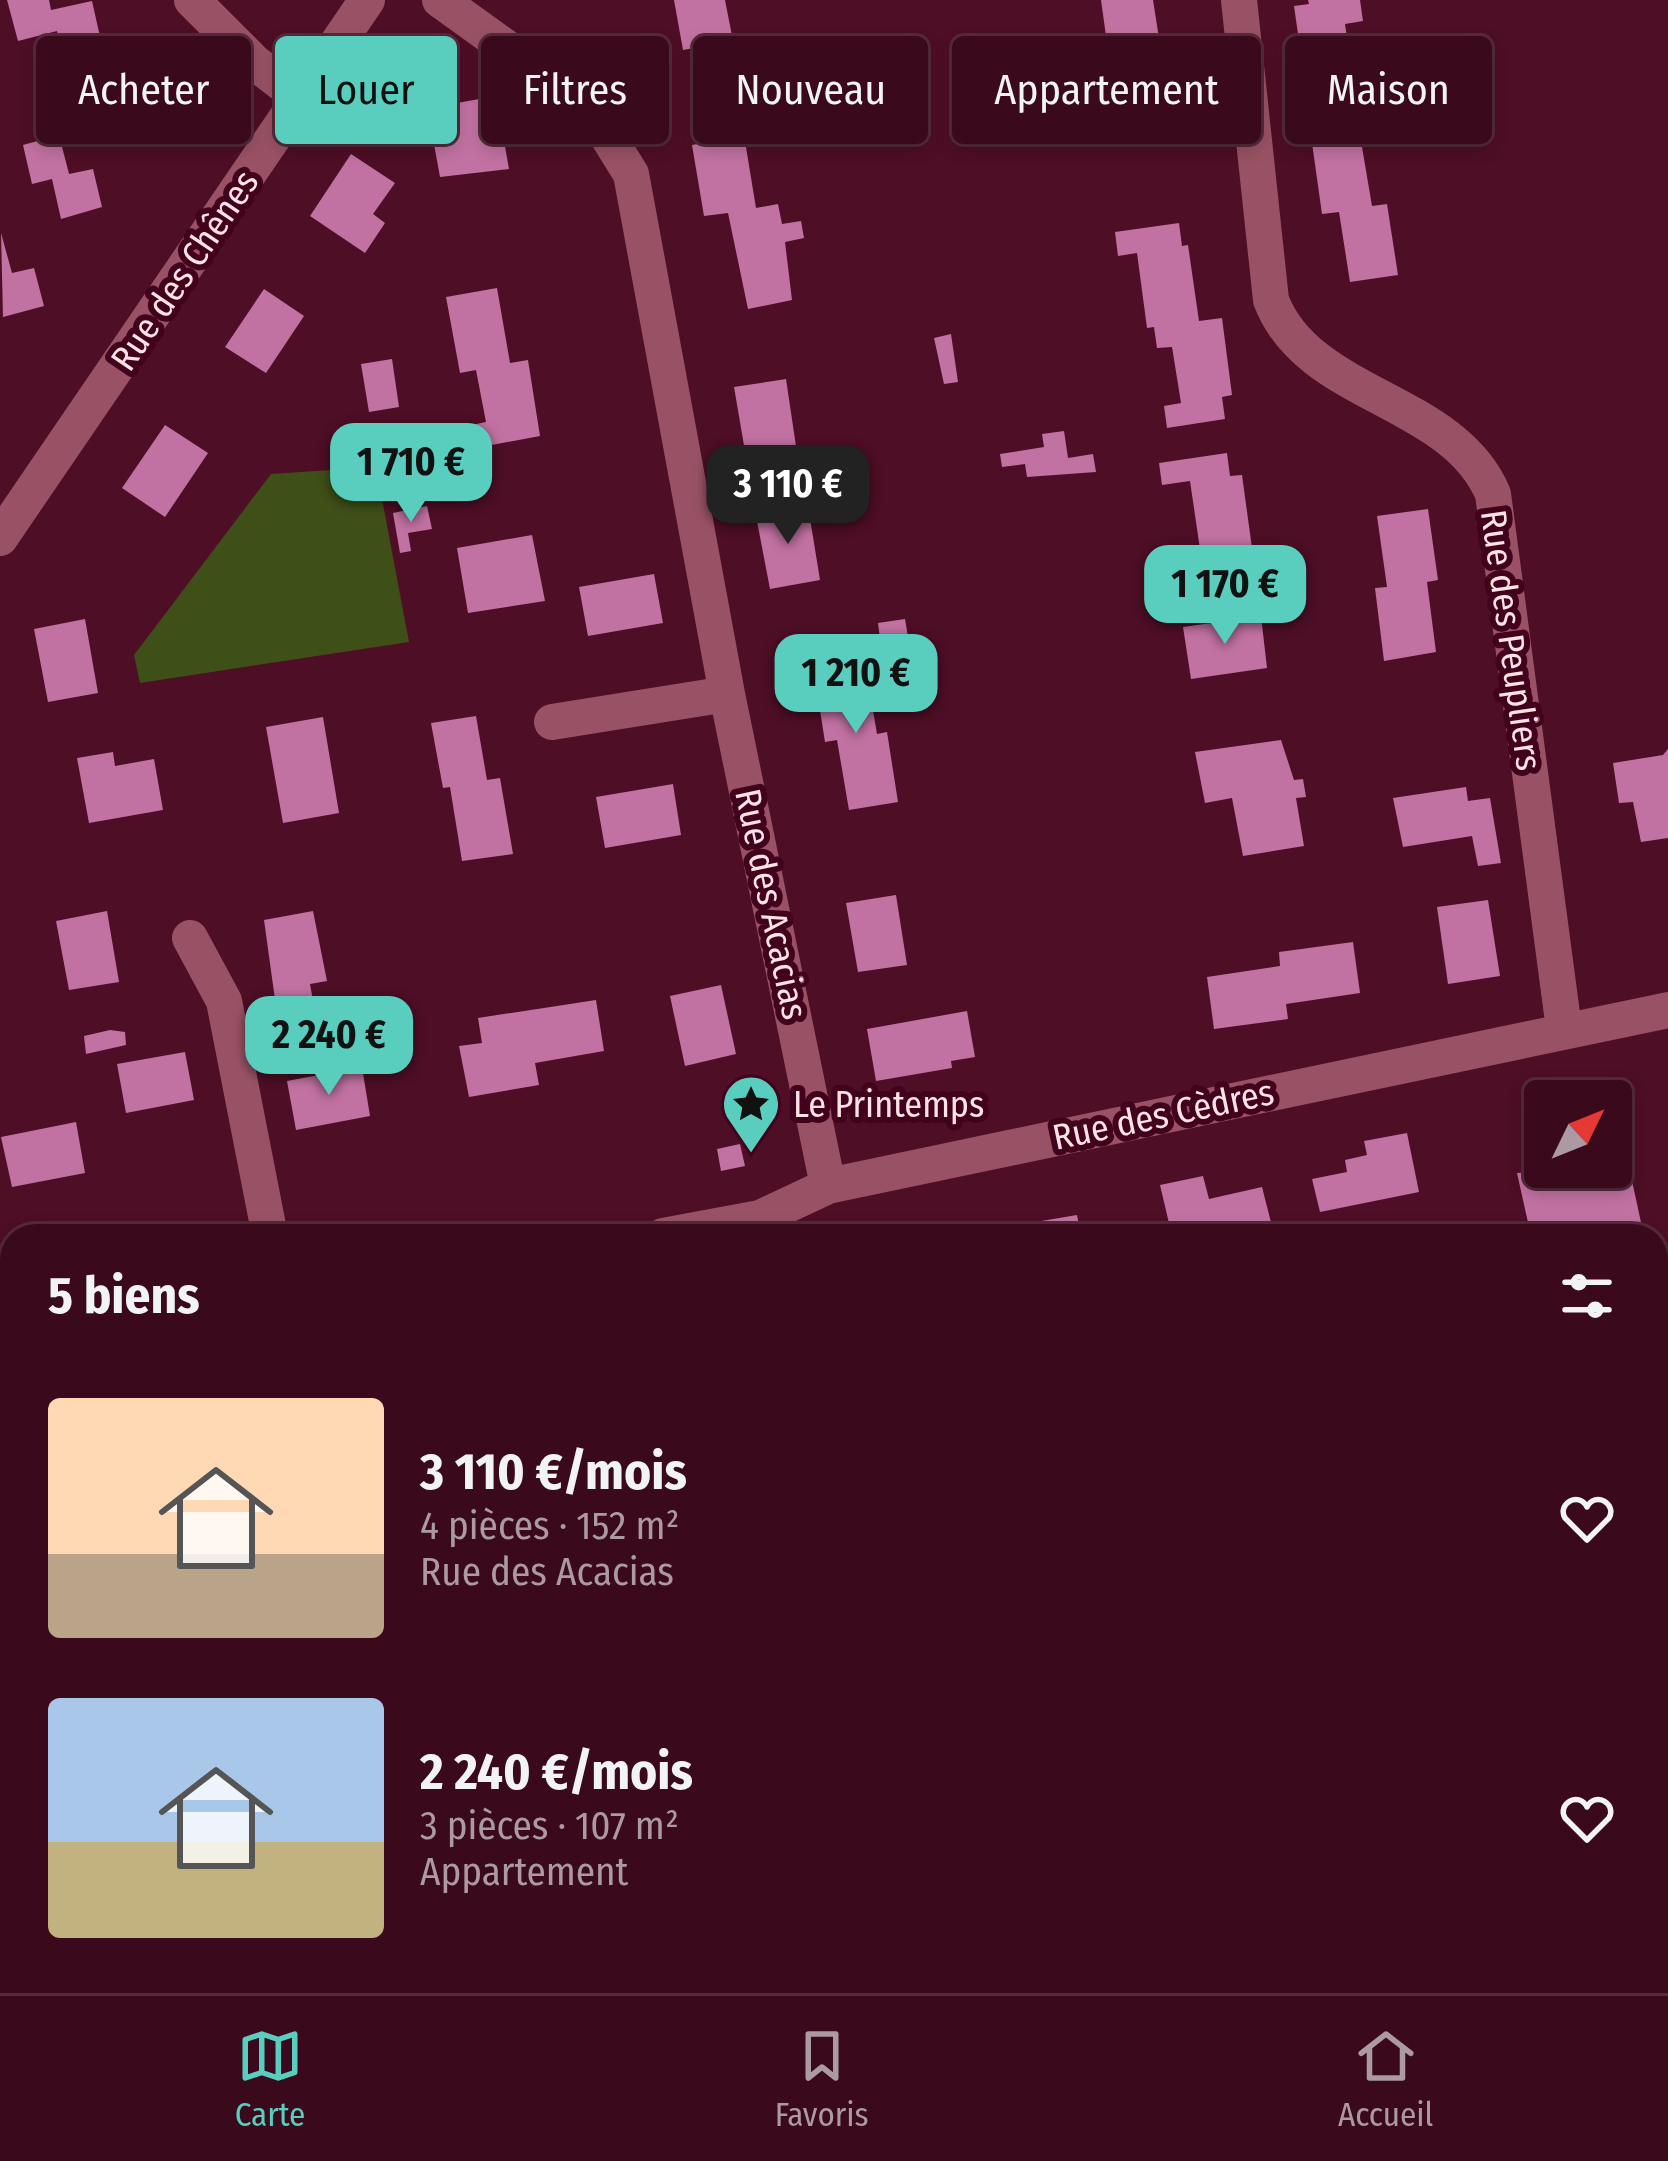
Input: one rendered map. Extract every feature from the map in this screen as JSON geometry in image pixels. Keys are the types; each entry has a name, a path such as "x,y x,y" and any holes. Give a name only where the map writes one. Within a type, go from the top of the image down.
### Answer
{"street":[{"path":"192,0 275,78"},
{"name":"Rue des Chênes","path":"343,36 367,0"},
{"name":"Rue des Acacias","path":"440,0 590,108 631,174 727,694 828,1186"},
{"name":"Rue des Peupliers","path":"1239,0 1270,300 1282,330 1307,353 1454,441 1482,468 1493,494 1564,1029"},
{"name":"Rue des Chênes","path":"0,538 275,137"},
{"path":"552,722 727,694"},
{"path":"190,938 224,1001 267,1224"},
{"name":"Rue des Cèdres","path":"767,1224 828,1186 1668,1010"}],"green space":[{"path":"376,467 409,642 140,683 134,655 271,474"}],"building":[{"path":"7,0 49,0 51,10 92,1 100,36 58,36 57,31 18,41"},
{"path":"674,0 725,0 732,36 693,36 693,48 683,50"},
{"path":"1101,0 1153,0 1159,36 1106,36"},
{"path":"1308,0 1360,0 1363,21 1345,24 1347,36 1298,36 1294,6 1309,4"},
{"path":"481,99 481,144 505,144 509,169 440,177 434,144 457,144 457,103"},
{"path":"61,144 69,174 93,169 102,207 61,219 52,179 32,184 23,145"},
{"path":"745,144 756,208 778,204 782,224 801,221 804,238 785,242 792,300 748,309 728,213 704,216 692,145"},
{"path":"1312,144 1362,144 1372,206 1387,204 1398,275 1350,282 1339,212 1322,214"},
{"path":"351,154 395,183 373,214 385,223 365,253 310,216"},
{"path":"1179,223 1182,246 1188,245 1199,321 1222,318 1232,395 1222,397 1225,419 1167,428 1164,406 1181,403 1172,347 1157,348 1154,327 1147,328 1137,253 1118,256 1115,232"},
{"path":"1,233 12,273 34,268 44,306 3,317"},
{"path":"497,288 510,363 528,360 540,436 470,449 467,426 486,422 476,370 460,373 446,297"},
{"path":"264,289 304,316 266,373 225,347"},
{"path":"951,334 958,382 944,384 934,338"},
{"path":"392,359 399,407 369,412 361,364"},
{"path":"786,379 797,453 747,463 734,387"},
{"path":"165,425 208,453 165,517 122,488"},
{"path":"1064,431 1068,458 1093,454 1096,472 1027,477 1025,464 1002,467 1000,454 1044,447 1042,434"},
{"path":"1227,453 1230,476 1242,475 1252,548 1201,556 1190,481 1162,485 1159,463"},
{"path":"427,506 432,529 408,533 411,551 400,553 393,513"},
{"path":"808,506 820,580 770,589 756,516"},
{"path":"1428,509 1438,580 1427,582 1436,652 1384,661 1375,588 1387,587 1377,516"},
{"path":"532,535 545,601 468,613 457,548"},
{"path":"654,574 663,623 588,636 579,587"},
{"path":"1261,616 1267,668 1191,679 1183,627"},
{"path":"85,619 98,693 48,702 34,629"},
{"path":"905,619 910,649 882,654 878,623"},
{"path":"865,664 877,734 887,732 898,802 849,810 837,740 825,742 814,672"},
{"path":"476,716 487,780 500,778 513,854 462,861 450,787 443,788 431,723"},
{"path":"323,717 339,813 283,823 266,727"},
{"path":"1281,740 1294,780 1303,779 1306,797 1296,798 1304,846 1243,856 1232,798 1205,803 1195,752"},
{"path":"1668,749 1668,838 1641,842 1633,802 1619,803 1613,763 1663,755"},
{"path":"113,752 115,766 154,759 163,810 89,823 77,758"},
{"path":"673,784 681,835 605,848 596,797"},
{"path":"1466,787 1468,801 1490,798 1501,863 1478,866 1472,836 1403,847 1393,798"},
{"path":"896,895 907,965 858,972 846,903"},
{"path":"1488,900 1500,976 1448,984 1437,907"},
{"path":"107,911 119,982 69,990 56,921"},
{"path":"313,911 327,981 310,984 314,1006 277,1014 264,920"},
{"path":"1353,942 1360,993 1286,1004 1288,1019 1214,1029 1207,977 1280,966 1279,952"},
{"path":"721,985 736,1054 685,1066 670,996"},
{"path":"596,1000 604,1051 535,1063 539,1085 469,1097 459,1046 482,1043 478,1018"},
{"path":"393,1007 395,1025 370,1030 368,1012"},
{"path":"967,1011 975,1057 951,1061 952,1068 876,1081 867,1029"},
{"path":"125,1032 126,1045 86,1054 84,1036"},
{"path":"185,1052 194,1100 126,1113 117,1064"},
{"path":"362,1067 370,1116 296,1130 287,1081"},
{"path":"76,1122 85,1173 12,1187 1,1137"},
{"path":"1407,1133 1419,1192 1320,1212 1312,1179 1347,1172 1345,1160 1367,1155 1364,1141"},
{"path":"740,1144 745,1166 721,1171 717,1149"},
{"path":"1517,1173 1524,1173 1524,1188 1632,1188 1632,1181 1641,1224 1528,1224"},
{"path":"1203,1176 1209,1199 1262,1187 1271,1224 1169,1224 1160,1185"},
{"path":"1077,1215 1079,1224 1024,1224"}],"place":[{"name":"Le Printemps","path":"751,1155"}]}
